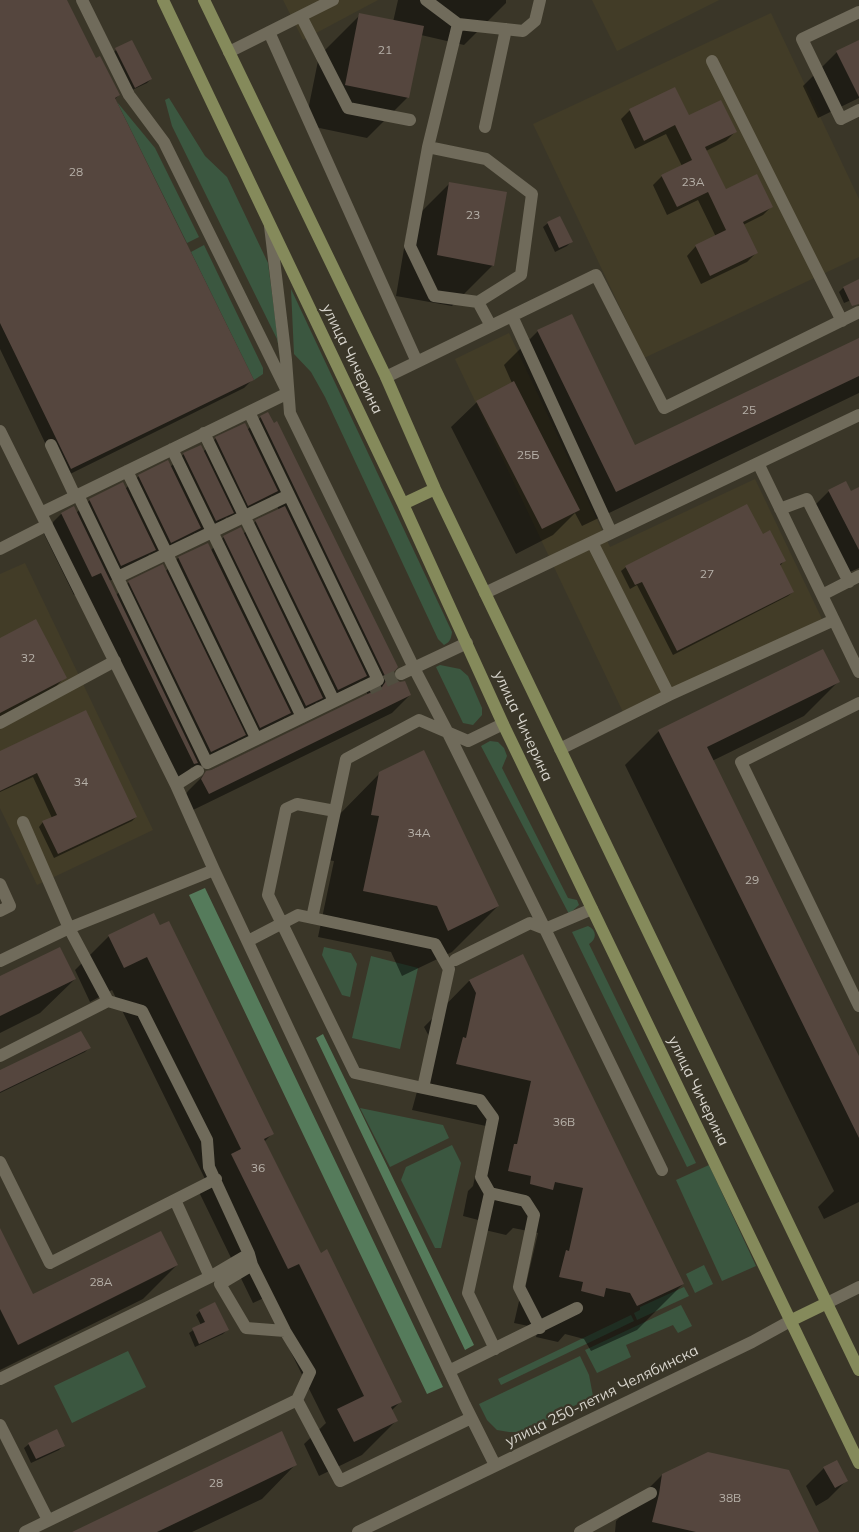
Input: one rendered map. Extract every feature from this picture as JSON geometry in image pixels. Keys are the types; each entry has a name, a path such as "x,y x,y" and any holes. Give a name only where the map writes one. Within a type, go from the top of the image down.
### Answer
{"main road":[{"name":"улица Чичерина","path":"163,0 403,504 503,724 792,1320 859,1463"},
{"name":"улица Чичерина","path":"204,0 386,377 435,489 859,1370"},
{"path":"403,504 435,489"},
{"name":"улица 250-летия Челябинска","path":"792,1320 827,1303"}],"street":[{"path":"82,0 129,95 164,142 288,393"},
{"path":"229,52 333,0"},
{"path":"426,0 458,24 523,31 535,21 540,0"},
{"path":"859,12 802,39 841,118 859,110"},
{"path":"301,16 348,108 410,120"},
{"path":"428,147 486,159 532,194 521,275 478,302 434,296 410,246 428,147 458,24"},
{"path":"485,127 506,29"},
{"path":"269,32 417,362"},
{"path":"712,61 842,321"},
{"path":"269,223 286,360 290,413 662,1170"},
{"path":"386,377 596,275 664,408 859,312"},
{"path":"478,302 491,326"},
{"path":"512,316 611,532"},
{"path":"41,513 288,393"},
{"path":"51,445 118,577 207,763 378,680 249,412"},
{"path":"485,593 859,415"},
{"path":"0,431 176,785 471,1418 495,1465"},
{"path":"204,433 334,701"},
{"path":"172,449 302,717"},
{"path":"758,463 834,620 854,649 859,672"},
{"path":"127,471 256,738"},
{"path":"118,577 289,495"},
{"path":"780,509 807,499 854,579 822,595"},
{"path":"0,549 46,525"},
{"path":"592,542 669,695"},
{"path":"560,749 669,695 834,620"},
{"path":"401,674 467,644"},
{"path":"0,723 115,661"},
{"path":"859,703 741,762 859,1006"},
{"path":"312,918 346,759 419,720 468,740 503,724"},
{"path":"176,785 198,771"},
{"path":"335,811 297,804 286,809 268,895 355,1073 480,1100 493,1118 481,1177 490,1193 468,1292 495,1349"},
{"path":"23,822 69,928 108,1001"},
{"path":"0,961 69,928 214,870"},
{"path":"0,884 10,906 0,911"},
{"path":"455,960 530,923 545,929 592,909"},
{"path":"248,941 298,915 435,944 449,969 423,1088"},
{"path":"0,1056 108,1001 142,1011 207,1140 209,1167 251,1260 285,1331 310,1372 297,1400 25,1532"},
{"path":"0,1162 50,1263 216,1179"},
{"path":"490,1193 525,1201 534,1215 519,1287 540,1328"},
{"path":"175,1200 210,1277"},
{"path":"1,1376 210,1277 251,1260"},
{"path":"251,1260 220,1284 246,1328 285,1331"},
{"name":"улица 250-летия Челябинска","path":"827,1303 859,1287"},
{"path":"449,1371 540,1328 577,1308"},
{"name":"улица 250-летия Челябинска","path":"358,1532 752,1342 792,1320"},
{"path":"297,1400 340,1481 471,1418"},
{"path":"0,1425 48,1520"},
{"path":"580,1532 651,1494"}],"shaded area":[{"path":"283,0 378,0 303,40"},
{"path":"592,0 719,0 617,51"},
{"path":"771,13 859,199 859,257 644,358 533,124"},
{"path":"509,333 610,547 755,479 822,619 623,712 455,359"},
{"path":"25,563 153,830 37,885 0,808 0,574"}],"green space":[{"path":"169,98 205,156 227,177 268,263 279,348 277,339 172,126 165,100"},
{"path":"117,102 155,148 199,237 187,243"},
{"path":"204,245 263,368 263,374 254,380 191,252"},
{"path":"291,289 452,632 450,640 444,645 438,639 325,397 311,372 294,354"},
{"path":"440,665 460,669 468,676 482,708 482,715 473,725 463,723 436,667"},
{"path":"490,741 498,742 504,748 507,756 502,768 568,898 577,900 579,905 569,914 481,746"},
{"path":"205,888 443,1387 427,1394 189,895"},
{"path":"588,926 595,935 589,944 696,1163 687,1167 572,932"},
{"path":"324,947 351,953 357,964 350,997 342,995 322,955"},
{"path":"371,956 418,968 400,1049 352,1038"},
{"path":"323,1034 474,1345 465,1350 316,1038"},
{"path":"360,1108 443,1125 449,1138 390,1167"},
{"path":"452,1145 461,1163 441,1248 435,1248 401,1180 406,1167"},
{"path":"709,1165 756,1266 722,1281 676,1180"},
{"path":"704,1265 713,1284 695,1293 686,1274"},
{"path":"684,1287 689,1296 637,1320 634,1313 640,1310 640,1307"},
{"path":"681,1305 692,1326 678,1333 673,1325 626,1345 631,1357 597,1373 585,1350"},
{"path":"631,1315 634,1321 501,1385 498,1379"},
{"path":"128,1351 146,1387 72,1423 54,1386"},
{"path":"580,1356 589,1375 593,1396 524,1432 497,1430 487,1420 479,1404"}],"building":[{"path":"0,0 67,0 96,58 100,56 120,95 115,98 254,380 71,469 0,323"},
{"path":"359,13 424,26 409,98 345,85"},
{"path":"132,40 152,79 135,88 115,48"},
{"path":"859,40 859,97 836,51"},
{"path":"675,87 689,115 721,100 737,132 705,147 726,189 757,174 773,207 743,222 758,253 710,276 695,245 726,230 708,192 677,207 661,175 692,160 675,125 644,141 629,109"},
{"path":"449,182 507,192 494,266 437,255"},
{"path":"560,216 573,242 559,248 547,222"},
{"path":"859,279 859,304 852,306 843,287"},
{"path":"572,314 635,445 859,338 859,376 616,492 537,330"},
{"path":"514,381 580,510 542,529 476,401"},
{"path":"268,412 274,423 277,421 398,667 393,673 394,678 400,682 405,681 411,695 209,794 201,779 206,771 382,687 386,681 260,416"},
{"path":"245,423 278,491 248,506 215,437"},
{"path":"201,445 234,513 216,521 183,453"},
{"path":"168,460 201,528 171,543 138,475"},
{"path":"846,481 851,491 859,487 859,550 828,490"},
{"path":"123,482 156,550 121,566 89,499"},
{"path":"747,504 763,534 770,530 786,561 780,564 794,592 677,651 642,582 635,585 625,566"},
{"path":"74,506 198,763 194,764 101,573 92,577 61,513"},
{"path":"285,506 367,676 338,690 255,520"},
{"path":"241,527 323,698 306,706 223,536"},
{"path":"208,543 291,713 260,728 178,557"},
{"path":"163,564 246,735 211,752 128,581"},
{"path":"36,619 67,678 0,713 0,638"},
{"path":"823,649 840,682 707,747 859,1056 859,1138 658,730"},
{"path":"86,710 137,817 58,854 42,821 57,815 37,773 0,791 0,751"},
{"path":"424,750 499,906 448,931 437,906 363,891 379,816 371,815 379,772"},
{"path":"154,913 160,925 169,921 274,1134 264,1139 321,1253 327,1249 402,1402 391,1407 398,1421 354,1442 337,1409 364,1396 299,1264 288,1269 231,1154 241,1149 147,957 124,968 108,935"},
{"path":"60,947 76,979 0,1016 0,976"},
{"path":"523,954 684,1284 637,1306 630,1293 606,1288 604,1297 581,1291 583,1282 559,1277 566,1250 569,1251 583,1188 555,1182 553,1190 530,1184 531,1176 508,1171 514,1144 517,1144 531,1081 456,1064 463,1037 466,1038 476,993 469,980"},
{"path":"81,1031 91,1048 0,1092 0,1070"},
{"path":"0,1228 33,1294 161,1231 178,1265 18,1345 0,1309"},
{"path":"215,1302 229,1330 199,1344 192,1328 205,1322 199,1310"},
{"path":"57,1429 65,1446 36,1459 28,1443"},
{"path":"282,1431 297,1465 157,1532 72,1532"},
{"path":"708,1452 789,1470 819,1532 696,1532 652,1522 662,1474"},
{"path":"837,1460 848,1481 835,1488 823,1467"}],"tunnel":[{"path":"369,689 401,674"}]}
